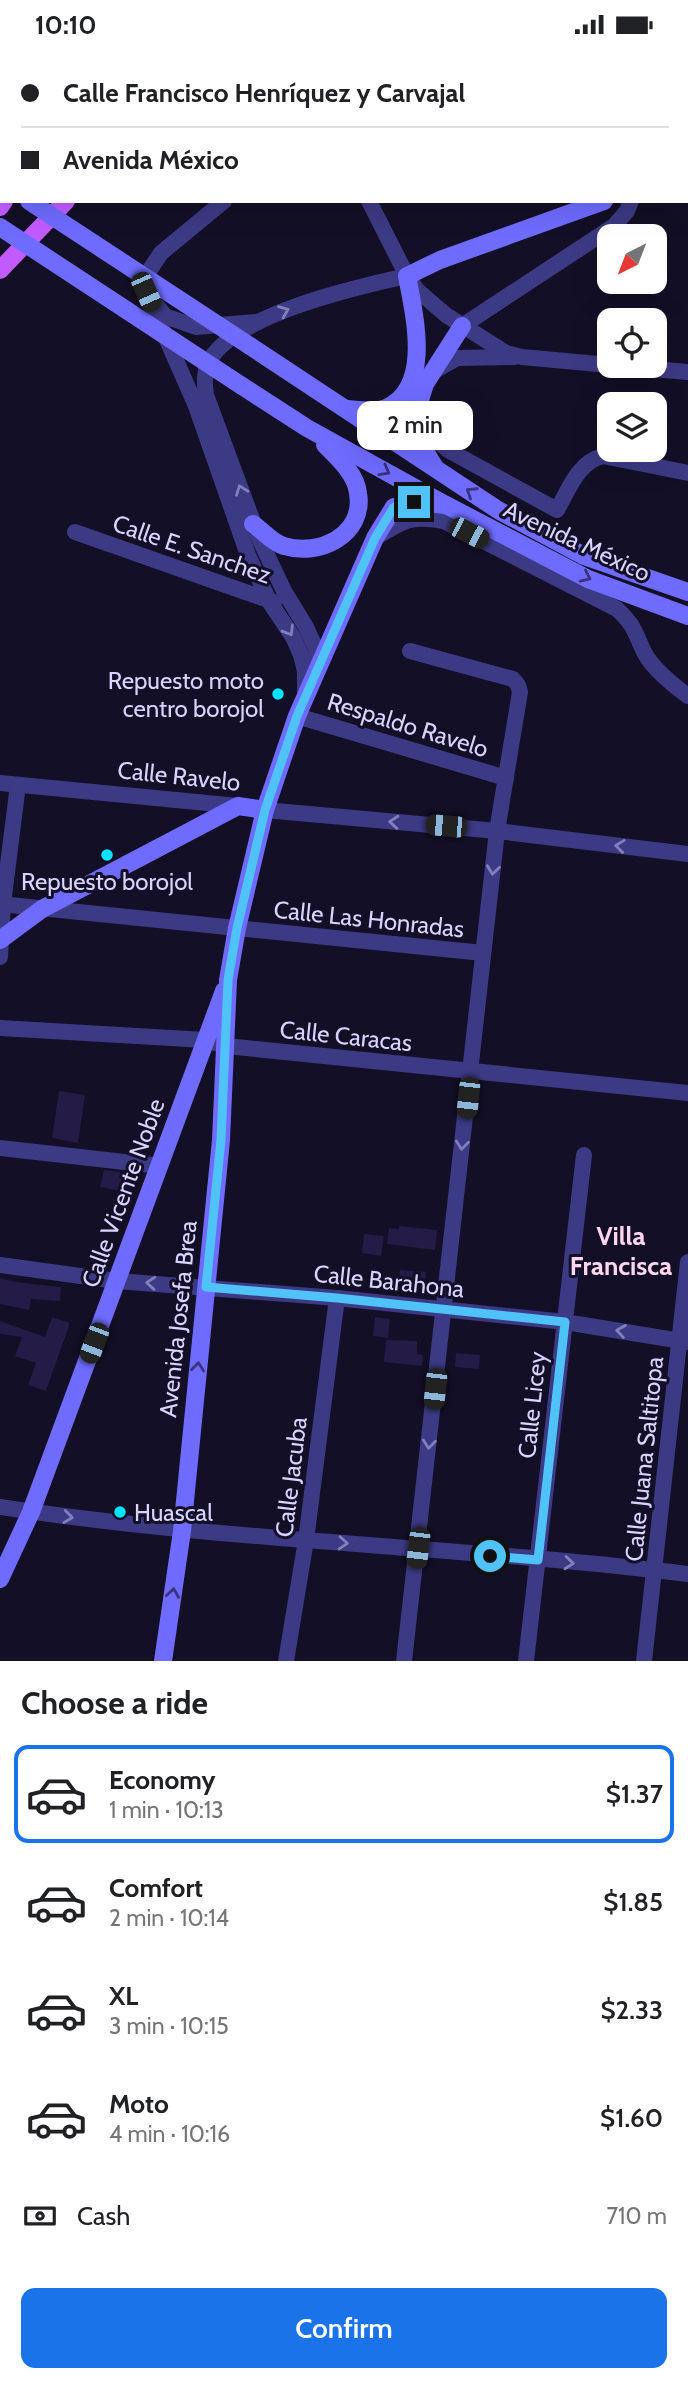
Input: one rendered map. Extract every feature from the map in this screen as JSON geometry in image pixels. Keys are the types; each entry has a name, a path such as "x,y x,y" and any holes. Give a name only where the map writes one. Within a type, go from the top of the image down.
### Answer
{"main road":[{"name":"Avenida México","path":"32,203 498,510 584,556 688,592"},
{"path":"0,270 64,203"},
{"path":"344,409 384,409 398,401 411,380 417,353 416,326 407,276 440,260 598,203"},
{"name":"Avenida México","path":"0,227 307,428 588,579 688,616"},
{"path":"435,469 415,435 413,422 425,384 462,326"},
{"path":"254,524 281,545 303,550 320,548 335,541 355,520 359,506 358,491 346,466 307,428"},
{"name":"Avenida México","path":"228,980 237,928 265,810 304,696 375,538 394,507 414,502 446,505"},
{"path":"0,945 42,909 238,806"},
{"name":"Calle Ravelo","path":"238,806 265,810"},
{"name":"Calle Vicente Noble","path":"0,1580 31,1512 228,980"},
{"name":"Avenida Josefa Brea","path":"163,1661 182,1531 221,1140 228,980"}],"street":[{"path":"222,203 161,253 147,274 146,292 188,388 248,555 270,601 301,655 305,671 304,696"},
{"path":"370,203 407,276 427,298 462,326 506,353 522,357"},
{"path":"462,326 614,226 630,203"},
{"path":"318,663 316,649 306,627 254,524 206,394 204,378 211,359 222,346 259,321 316,299 407,276"},
{"path":"146,292 165,316 196,327 259,321"},
{"path":"434,371 457,358 522,357 597,364"},
{"path":"667,370 688,372"},
{"path":"419,405 433,437 448,450 557,510 582,467 591,459 603,456 688,473"},
{"path":"375,538 404,521 419,516 444,521 617,609 631,622 644,654 673,685 688,696"},
{"name":"Calle E. Sanchez","path":"75,532 294,607"},
{"path":"404,1661 497,831 520,692 513,679 410,651"},
{"name":"Respaldo Ravelo","path":"297,716 506,778"},
{"name":"Calle Ravelo","path":"0,783 238,806"},
{"path":"0,945 1,904 18,785"},
{"name":"Calle Ravelo","path":"265,810 497,831 688,854"},
{"name":"Calle Las Honradas","path":"1,904 483,953"},
{"name":"Calle Caracas","path":"0,1028 205,1039 226,1046 688,1093"},
{"path":"0,1148 160,1166"},
{"name":"Calle Licey","path":"526,1661 584,1155"},
{"name":"Calle Juana Saltitopa","path":"644,1661 684,1341 688,1262"},
{"name":"Calle Barahona","path":"0,1265 117,1281 337,1298 565,1322 684,1341"},
{"name":"Calle Jacuba","path":"286,1661 306,1541 337,1298"},
{"path":"0,1507 182,1531 418,1548 688,1574"}],"building":[{"path":"59,1091 85,1095 78,1143 52,1138"},
{"path":"104,1170 134,1174 126,1192 100,1187"},
{"path":"399,1226 437,1230 435,1250 387,1244 389,1228 399,1229"},
{"path":"364,1234 384,1236 381,1256 362,1253"},
{"path":"400,1270 426,1272 424,1294 398,1292"},
{"path":"0,1278 61,1287 60,1301 31,1299 29,1310 0,1304"},
{"path":"52,1317 70,1323 46,1391 28,1385 36,1363 15,1356 22,1337 0,1334 0,1321 45,1337"},
{"path":"375,1317 390,1319 388,1338 373,1336"},
{"path":"386,1340 417,1341 417,1354 423,1355 422,1366 384,1362"},
{"path":"456,1353 480,1355 479,1369 455,1367"}],"place":[{"name":"Repuesto moto centro borojol","path":"278,694"},
{"name":"Repuesto borojol","path":"107,855"},
{"name":"Huascal","path":"120,1512"}],"district":[{"name":"Villa Francisca","path":"621,1250"}],"route":[{"path":"414,502 394,507 375,538 304,696 265,810 237,928 228,980 221,1140 206,1287 565,1322 538,1560 490,1556"}]}
